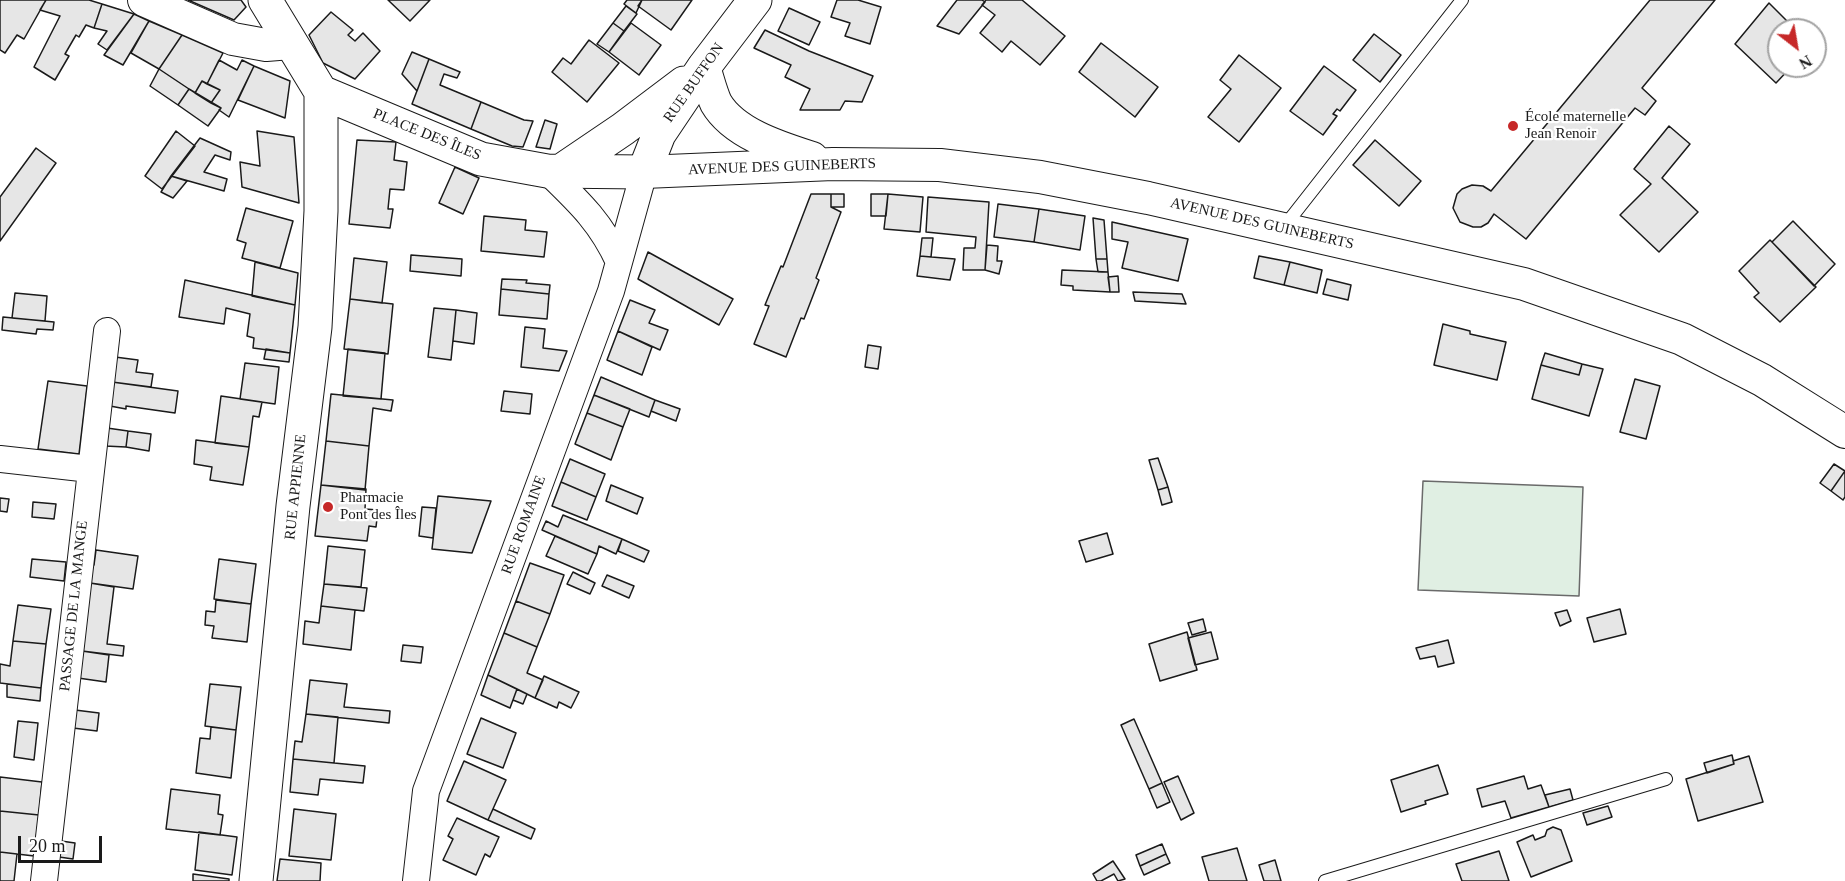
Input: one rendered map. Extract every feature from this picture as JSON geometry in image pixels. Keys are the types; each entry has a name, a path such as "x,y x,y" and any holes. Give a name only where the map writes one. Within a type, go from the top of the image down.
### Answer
{"main road":[{"path":"266,0 321,92"},
{"name":"RUE BUFFON","path":"644,171 653,144 659,134 704,67 755,0"},
{"path":"554,171 623,129 704,67"},
{"name":"PLACE DES ÎLES","path":"321,92 481,159 554,171 644,171"},
{"name":"RUE APPIENNE","path":"256,881 292,514 315,327 321,211 321,92"}],"street":[{"path":"144,0 233,39 266,45 291,43"},
{"path":"704,67 722,111 739,125 766,143 833,164"},
{"name":"AVENUE DES GUINEBERTS","path":"644,171 833,164 940,165 1040,177 1148,198 1524,284 1682,339 1762,380 1845,432"},
{"path":"554,171 593,217 609,240 619,262"},
{"name":"RUE ROMAINE","path":"416,881 426,790 611,291 644,171"},
{"name":"PASSAGE DE LA MANGE","path":"44,881 107,331"},
{"path":"0,459 90,469"}],"lane":[{"path":"1282,228 1462,0"},
{"path":"1325,881 1666,779"}],"green space":[{"path":"1423,481 1583,487 1579,596 1418,590"}],"building":[{"path":"0,0 46,0 24,39 17,35 5,53 0,50"},
{"path":"46,0 89,0 102,4 94,28 86,25 79,37 76,35 65,54 69,56 55,80 34,67 60,16 40,10"},
{"path":"188,0 241,0 246,7 234,20"},
{"path":"388,0 430,0 410,21"},
{"path":"627,0 642,0 636,13 624,4"},
{"path":"642,0 692,0 671,30 638,6"},
{"path":"837,0 858,0 881,7 870,44 845,36 850,23 831,17"},
{"path":"957,0 985,2 959,34 937,26"},
{"path":"986,0 1022,0 1065,36 1040,65 1011,41 1002,52 980,33 995,15 982,5"},
{"path":"1650,0 1715,0 1642,88 1656,101 1645,115 1635,108 1526,239 1494,214 1488,223 1481,227 1473,227 1460,222 1453,208 1457,194 1472,185 1483,186 1491,191"},
{"path":"1769,3 1784,18 1767,18 1767,74 1735,44"},
{"path":"102,4 134,14 107,50 98,44 107,31 94,28"},
{"path":"626,6 637,14 624,31 613,23"},
{"path":"789,8 820,22 809,45 778,31"},
{"path":"331,12 353,30 348,35 355,41 363,33 380,51 355,79 323,63 309,35"},
{"path":"134,14 149,21 123,65 104,55"},
{"path":"149,21 182,35 159,69 131,53"},
{"path":"613,23 624,31 609,52 597,44"},
{"path":"631,23 661,45 639,75 609,52"},
{"path":"765,30 809,51 873,76 862,102 845,101 840,110 800,110 810,89 785,77 791,65 754,48"},
{"path":"1374,34 1401,55 1380,82 1353,60"},
{"path":"182,35 223,53 207,84 202,81 195,93 159,69"},
{"path":"589,40 619,63 587,102 552,72 563,58 571,64"},
{"path":"1101,43 1158,87 1135,117 1079,72"},
{"path":"412,52 429,59 417,91 402,74"},
{"path":"1239,55 1281,88 1239,142 1208,117 1231,89 1220,80"},
{"path":"429,59 460,72 457,78 444,74 440,85 481,102 471,129 412,104"},
{"path":"219,60 237,70 242,60 254,66 229,117 219,110 221,108 211,103 220,90 207,84"},
{"path":"254,66 290,81 285,118 238,100"},
{"path":"1324,66 1356,90 1340,111 1337,109 1333,114 1337,116 1323,135 1290,111"},
{"path":"159,69 189,89 178,105 150,86"},
{"path":"1771,78 1781,78 1776,83"},
{"path":"202,81 220,90 211,103 195,93"},
{"path":"189,89 221,108 208,126 178,105"},
{"path":"481,102 524,120 533,121 523,147 512,146 471,129"},
{"path":"545,120 557,124 550,149 536,147"},
{"path":"1669,126 1690,144 1662,178 1698,212 1659,252 1620,215 1651,184 1634,169"},
{"path":"176,131 195,146 162,189 145,176"},
{"path":"257,131 294,137 299,203 242,187 240,162 260,166"},
{"path":"200,138 231,152 230,160 215,155 204,172 227,179 224,191 171,176"},
{"path":"357,140 396,142 394,160 407,162 404,190 390,189 388,209 393,209 390,228 349,224"},
{"path":"1375,140 1421,181 1399,206 1353,165"},
{"path":"36,148 56,163 0,241 0,197"},
{"path":"455,167 479,178 463,214 439,203"},
{"path":"171,176 187,181 173,198 161,192"},
{"path":"811,194 831,194 831,207 841,212 816,278 819,280 786,357 754,344 769,306 765,305 781,266 783,267"},
{"path":"831,194 844,194 844,207 831,207"},
{"path":"871,194 888,194 886,216 871,216"},
{"path":"888,194 923,197 920,232 884,229"},
{"path":"928,197 989,202 985,270 963,270 964,248 975,248 976,237 926,232"},
{"path":"998,204 1039,209 1034,242 994,237"},
{"path":"246,208 293,221 280,268 242,258 246,243 237,240"},
{"path":"1039,209 1085,216 1080,250 1034,242"},
{"path":"484,216 526,220 525,230 547,232 544,257 481,251"},
{"path":"1093,218 1104,220 1107,259 1096,259"},
{"path":"1793,221 1835,264 1814,286 1772,242"},
{"path":"1112,222 1188,239 1178,281 1122,268 1128,242 1112,239"},
{"path":"922,238 933,238 931,257 920,256"},
{"path":"1770,240 1816,287 1780,322 1754,297 1759,293 1739,271"},
{"path":"987,245 998,246 997,261 1002,261 999,274 985,270"},
{"path":"648,252 733,299 719,325 638,279"},
{"path":"411,255 462,259 461,276 410,271"},
{"path":"920,256 955,259 950,280 917,276"},
{"path":"1259,256 1290,262 1284,285 1254,278"},
{"path":"354,258 387,262 382,303 350,299"},
{"path":"1096,259 1107,259 1108,272 1098,272"},
{"path":"255,262 298,273 295,305 252,296"},
{"path":"1290,262 1322,270 1317,293 1284,285"},
{"path":"1062,270 1108,272 1110,292 1073,290 1073,286 1061,285"},
{"path":"1118,276 1119,292 1110,292 1108,277"},
{"path":"502,279 527,280 526,283 550,285 549,294 501,289"},
{"path":"1327,279 1351,285 1348,300 1323,294"},
{"path":"185,280 295,305 290,353 253,348 254,338 247,336 250,314 226,308 224,324 179,317"},
{"path":"501,289 549,294 547,319 499,315"},
{"path":"1133,292 1182,294 1186,304 1135,301"},
{"path":"15,293 47,296 45,321 12,318"},
{"path":"350,299 393,304 388,354 344,349"},
{"path":"630,300 655,310 649,323 668,330 660,350 618,331"},
{"path":"434,308 456,310 451,360 428,357"},
{"path":"456,310 477,313 474,344 453,341"},
{"path":"3,317 54,322 53,330 37,329 36,334 2,330"},
{"path":"1443,324 1470,331 1470,334 1506,342 1497,380 1434,365"},
{"path":"525,327 545,329 543,348 567,351 559,371 521,367"},
{"path":"618,331 652,347 642,375 607,360"},
{"path":"868,345 881,347 878,369 865,367"},
{"path":"266,349 290,353 289,362 264,359"},
{"path":"348,349 385,353 381,399 343,396"},
{"path":"1545,353 1582,364 1579,375 1541,365"},
{"path":"115,357 138,360 136,372 153,374 151,387 112,382"},
{"path":"245,363 279,367 275,404 240,399"},
{"path":"1582,364 1603,369 1589,416 1532,399 1541,365 1579,375"},
{"path":"601,377 655,400 649,417 594,395"},
{"path":"1635,379 1660,386 1646,439 1620,432"},
{"path":"48,381 87,386 79,454 38,449"},
{"path":"112,382 178,391 175,413 110,406"},
{"path":"504,391 532,394 530,414 501,411"},
{"path":"331,394 393,400 391,411 373,408 369,446 326,441"},
{"path":"594,395 630,409 623,427 587,413"},
{"path":"221,396 262,402 259,417 253,416 249,447 215,443"},
{"path":"655,400 680,409 676,421 651,411"},
{"path":"587,413 623,427 611,460 575,444"},
{"path":"107,428 128,431 126,447 105,446"},
{"path":"128,431 151,434 149,451 126,447"},
{"path":"196,440 249,447 243,485 210,480 212,467 194,464"},
{"path":"326,441 369,446 365,490 321,485"},
{"path":"1158,458 1168,487 1158,490 1149,460"},
{"path":"570,459 605,474 596,497 561,482"},
{"path":"1834,464 1845,471 1831,491 1820,483"},
{"path":"1845,471 1845,497 1843,500 1831,491"},
{"path":"561,482 596,497 587,520 552,506"},
{"path":"321,485 366,489 365,509 378,510 376,527 369,526 367,541 315,536"},
{"path":"611,485 643,498 637,514 606,501"},
{"path":"1168,487 1172,502 1162,505 1158,490"},
{"path":"438,496 491,501 472,553 432,549"},
{"path":"0,498 9,499 7,512 0,511"},
{"path":"33,502 56,504 54,519 32,517"},
{"path":"422,507 436,508 433,538 419,536"},
{"path":"563,515 622,539 616,554 599,546 597,554 542,530 546,521 558,527"},
{"path":"1107,533 1113,554 1086,562 1079,541"},
{"path":"555,536 597,554 588,574 546,556"},
{"path":"622,539 649,551 644,562 618,551"},
{"path":"328,546 365,550 361,587 324,584"},
{"path":"96,550 138,556 133,589 90,583 91,566 94,565"},
{"path":"32,559 66,562 64,581 30,577"},
{"path":"219,559 256,564 251,604 214,599"},
{"path":"530,563 564,575 550,614 516,601"},
{"path":"573,572 595,583 590,594 567,584"},
{"path":"607,575 634,586 629,598 602,586"},
{"path":"90,583 114,587 107,644 124,646 123,656 82,651"},
{"path":"324,584 367,588 364,611 321,606"},
{"path":"216,600 251,604 247,642 212,638 214,626 205,625 206,611 215,612"},
{"path":"516,601 550,614 537,647 504,633"},
{"path":"18,605 51,609 46,644 13,641"},
{"path":"321,606 355,610 351,650 303,644 305,621 319,623"},
{"path":"1620,609 1626,634 1594,642 1587,618"},
{"path":"1567,610 1571,621 1560,626 1555,613"},
{"path":"1203,619 1206,631 1192,635 1188,623"},
{"path":"1187,632 1197,670 1160,681 1149,644"},
{"path":"1211,632 1218,659 1195,665 1188,638"},
{"path":"504,633 537,647 527,673 543,680 535,698 488,675"},
{"path":"1448,640 1454,663 1438,667 1435,656 1420,659 1416,648"},
{"path":"13,641 46,644 41,688 0,683 0,664 10,666"},
{"path":"403,645 423,647 421,663 401,661"},
{"path":"82,651 109,655 106,682 78,678"},
{"path":"488,675 517,689 510,708 481,695"},
{"path":"544,676 579,692 571,708 559,702 557,708 535,698"},
{"path":"310,680 347,684 344,707 390,711 389,723 306,714"},
{"path":"7,684 41,688 40,701 7,697"},
{"path":"210,684 241,687 236,730 205,726"},
{"path":"517,689 527,694 523,704 513,700"},
{"path":"75,710 99,713 97,731 73,728"},
{"path":"306,714 338,717 334,763 293,759 295,741 302,742"},
{"path":"481,718 516,733 503,768 467,754"},
{"path":"1134,719 1162,783 1149,789 1121,725"},
{"path":"18,721 38,723 34,760 14,757"},
{"path":"211,727 236,730 231,778 196,773 200,738 210,739"},
{"path":"1732,755 1734,764 1707,773 1704,763"},
{"path":"1749,756 1763,802 1698,821 1686,779 1734,764 1733,761"},
{"path":"293,759 365,766 363,783 320,779 318,795 290,792"},
{"path":"464,761 506,780 488,820 447,801"},
{"path":"1438,765 1448,794 1401,812 1391,780"},
{"path":"1178,776 1194,813 1181,820 1164,782"},
{"path":"1524,776 1528,789 1541,785 1549,807 1511,818 1505,801 1482,807 1477,789"},
{"path":"0,777 42,782 39,815 0,811"},
{"path":"1162,783 1170,802 1157,808 1149,789"},
{"path":"171,789 220,795 218,814 223,815 220,835 166,829"},
{"path":"1570,789 1573,800 1549,807 1545,795"},
{"path":"1608,806 1612,817 1587,825 1583,813"},
{"path":"294,809 336,814 331,860 289,856"},
{"path":"493,809 535,829 531,839 488,820"},
{"path":"0,811 39,815 34,856 0,852"},
{"path":"457,818 499,837 490,857 485,854 476,875 443,860 453,839 448,836"},
{"path":"1553,827 1561,830 1572,861 1531,877 1517,842 1533,835 1535,840 1545,836 1547,830"},
{"path":"199,832 237,837 232,875 195,870"},
{"path":"61,841 75,843 73,859 59,857"},
{"path":"1162,844 1166,854 1140,866 1136,855"},
{"path":"1237,848 1247,881 1209,881 1202,857"},
{"path":"1499,851 1509,881 1462,881 1456,864"},
{"path":"0,852 17,854 14,881 0,881"},
{"path":"1166,854 1170,863 1144,875 1140,866"},
{"path":"280,859 321,863 320,881 277,881"},
{"path":"1275,860 1281,881 1264,881 1259,865"},
{"path":"1113,861 1125,879 1118,881 1114,874 1097,881 1093,874"},
{"path":"193,874 229,879 229,881 193,881"}],"place":[{"name":"École maternelle Jean Renoir","path":"1513,126"},
{"name":"Pharmacie Pont des Îles","path":"328,507"}]}
